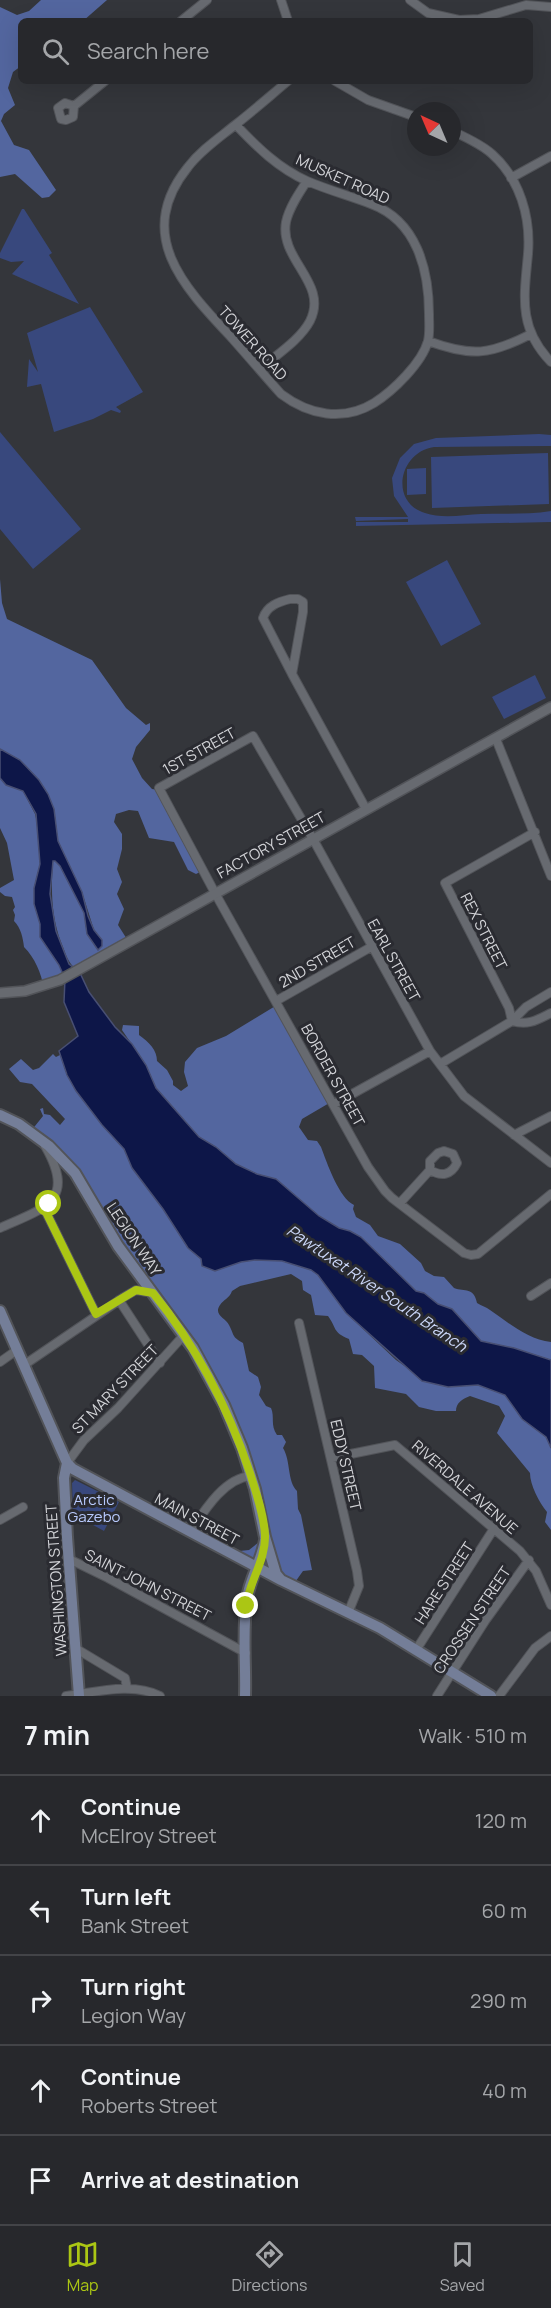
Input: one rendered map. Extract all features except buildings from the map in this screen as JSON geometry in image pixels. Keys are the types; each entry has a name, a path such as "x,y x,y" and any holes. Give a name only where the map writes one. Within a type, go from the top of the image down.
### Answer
{"main road":[{"name":"LEGION WAY","path":"0,1115 19,1124 42,1141 75,1173 109,1232 184,1335 224,1405 251,1476 276,1574 284,1582"},
{"path":"0,1311 67,1463"},
{"name":"MAIN STREET","path":"67,1463 81,1474 416,1650 491,1696"},
{"name":"WASHINGTON STREET","path":"67,1463 64,1478 79,1695"},
{"name":"LEGION WAY","path":"245,1696 247,1596 265,1537"}],"street":[{"path":"185,18 207,0"},
{"path":"281,0 287,18"},
{"path":"410,0 428,13 447,18"},
{"path":"482,18 526,5 551,7"},
{"path":"74,106 101,84"},
{"name":"TOWER ROAD","path":"284,84 202,151 170,195 167,205 166,238 175,270 189,290 281,394 296,405 328,414 346,414 362,410 384,396 410,370 428,340"},
{"path":"340,84 368,100 407,114"},
{"name":"MUSKET ROAD","path":"236,125 281,167 307,181 380,208 402,224 415,242 421,258 427,290 428,340"},
{"path":"461,136 492,154 511,178 525,210 528,224 528,255 523,294 531,334 551,362"},
{"path":"511,178 551,156"},
{"path":"260,369 305,327 313,314 312,288 293,258 288,246 286,229 287,217 307,181"},
{"path":"428,340 477,353 495,350 531,334"},
{"path":"292,674 303,612 303,602 298,599 277,603 265,613 263,618 292,674 366,809"},
{"name":"FACTORY STREET","path":"0,993 25,991 60,980 551,707"},
{"name":"1ST STREET","path":"159,788 253,736"},
{"name":"EARL STREET","path":"253,736 313,839 430,1051 464,1096 551,1163"},
{"path":"496,739 551,876"},
{"name":"BORDER STREET","path":"159,788 215,893 385,1191 464,1253 471,1255 478,1254 551,1194"},
{"name":"REX STREET","path":"512,1021 509,1008 445,883 520,843 535,832"},
{"name":"2ND STREET","path":"276,1001 371,947"},
{"path":"440,1064 512,1021 526,1007 551,992"},
{"path":"512,1021 523,1024 533,1022 551,1013"},
{"path":"334,1104 430,1051"},
{"path":"514,1135 551,1116"},
{"path":"0,1228 44,1208 55,1195 58,1188 56,1165 42,1141"},
{"path":"400,1203 430,1170"},
{"path":"44,1208 96,1314"},
{"path":"531,1296 551,1283"},
{"path":"24,1365 96,1314 136,1290 153,1293"},
{"path":"119,1300 160,1363"},
{"name":"EDDY STREET","path":"298,1323 359,1586 348,1613"},
{"name":"ST MARY STREET","path":"67,1463 84,1440 160,1363 184,1335"},
{"path":"0,1362 17,1350"},
{"name":"RIVERDALE AVENUE","path":"331,1458 395,1445 529,1560 537,1571 551,1605"},
{"path":"190,1532 229,1484 241,1477 251,1476"},
{"path":"0,1520 23,1507"},
{"name":"HARE STREET","path":"416,1650 494,1530"},
{"name":"SAINT JOHN STREET","path":"69,1560 108,1578 246,1653"},
{"name":"CROSSEN STREET","path":"437,1696 485,1621 529,1560"},
{"path":"499,1696 535,1648 551,1636"},
{"path":"75,1648 125,1678 127,1688"},
{"path":"66,1696 127,1688 145,1689 159,1696"}],"green space":[{"path":"22,209 52,253 49,255 79,304 12,274 24,261 11,262 0,258 0,253"},
{"path":"90,307 143,392 116,407 121,411 120,413 111,410 93,419 54,432 41,384 27,387 29,359 38,372 27,333"},
{"path":"0,432 81,529 33,569 0,529"},
{"path":"551,435 551,446 434,447 422,451 406,467 403,489 406,499 414,507 432,515 551,511 551,522 356,526 356,522 408,522 408,519 356,521 355,517 408,517 394,496 392,478 400,458 414,444 436,438"},
{"path":"548,453 549,504 432,508 431,457"},
{"path":"426,468 426,494 407,495 407,469"},
{"path":"447,560 481,624 441,646 406,582"},
{"path":"535,675 546,698 504,719 492,697"},
{"name":"Arctic Gazebo","path":"75,1480 119,1502 104,1531 73,1514 72,1483"}],"shaded area":[{"path":"41,0 107,0 86,18 18,18 18,68 13,72 8,88 15,105 4,114 1,121 14,145 29,150 56,190 49,197 42,198 15,174 0,177 0,7 17,15 29,11"},
{"path":"0,579 2,603 7,619 92,660 126,708 146,725 150,723 150,730 136,747 132,759 142,778 152,789 158,790 204,870 196,874 188,870 174,842 149,838 138,811 129,810 116,814 114,822 122,834 122,849 117,869 122,882 117,894 124,909 118,925 130,944 77,970 67,957 55,922 52,892 53,861 60,866 84,913 87,934 98,950 102,940 94,930 82,892 58,841 54,809 20,760 0,749"},
{"path":"0,778 6,785 23,791 37,823 40,864 34,888 34,904 40,924 40,937 59,965 65,979 44,988 37,966 24,947 20,930 14,921 15,907 12,897 0,892 0,888 14,880 7,843 0,828"},
{"path":"277,1005 331,1102 302,1119 299,1127 308,1140 317,1141 321,1147 339,1188 354,1205 356,1217 370,1225 378,1236 400,1244 421,1263 425,1271 434,1276 444,1277 454,1288 471,1292 477,1303 519,1330 534,1338 551,1342 551,1360 514,1348 481,1341 452,1309 437,1304 424,1293 416,1291 361,1237 319,1216 276,1179 257,1174 236,1164 216,1147 199,1137 156,1088 146,1065 122,1030 123,1025 139,1026 139,1035 152,1046 157,1061 167,1070 173,1085 181,1091 188,1086 184,1072 185,1062 197,1048 226,1036"},
{"path":"53,1054 56,1057 60,1055 67,1075 102,1125 124,1149 132,1168 163,1209 188,1248 201,1259 202,1266 255,1260 282,1261 311,1270 318,1275 346,1313 406,1367 448,1387 478,1385 505,1395 522,1419 546,1437 551,1448 551,1530 545,1522 547,1512 536,1493 530,1473 497,1433 505,1416 499,1406 470,1396 460,1402 456,1411 436,1411 419,1407 406,1394 375,1388 374,1366 362,1355 353,1354 349,1339 337,1332 328,1316 315,1315 311,1295 303,1290 302,1281 291,1274 240,1286 232,1291 218,1311 235,1337 243,1343 249,1371 258,1377 261,1387 259,1395 266,1406 271,1408 277,1435 282,1435 286,1442 283,1448 292,1482 297,1491 298,1509 312,1570 303,1571 293,1585 230,1552 249,1550 264,1538 226,1408 169,1313 75,1173 31,1131 43,1116 40,1109 43,1108 44,1114 50,1115 60,1125 65,1119 32,1084 20,1082 9,1069 21,1059 33,1070 39,1068"}],"water":[{"name":"Pawtuxet River South Branch","path":"0,749 20,760 39,780 48,794 54,809 58,841 82,892 94,930 102,940 102,946 98,950 87,934 84,913 60,866 53,861 50,894 56,931 69,964 80,973 89,992 115,1027 132,1044 146,1065 156,1088 199,1137 216,1147 236,1164 257,1174 276,1179 319,1216 361,1237 416,1291 452,1309 481,1341 514,1348 551,1360 551,1448 546,1437 522,1419 505,1395 478,1385 448,1387 422,1381 346,1313 318,1275 311,1270 282,1261 255,1260 215,1271 202,1266 201,1259 188,1248 163,1209 132,1168 124,1149 102,1125 76,1091 67,1075 59,1051 78,1036 64,1002 65,979 59,965 40,937 40,924 34,904 34,888 40,864 36,814 23,791 6,785 0,778"}],"route":[{"path":"49,1204 44,1208 96,1314 136,1290 153,1293 181,1329 224,1405 242,1448 264,1525 263,1550 249,1588 246,1606"}]}
